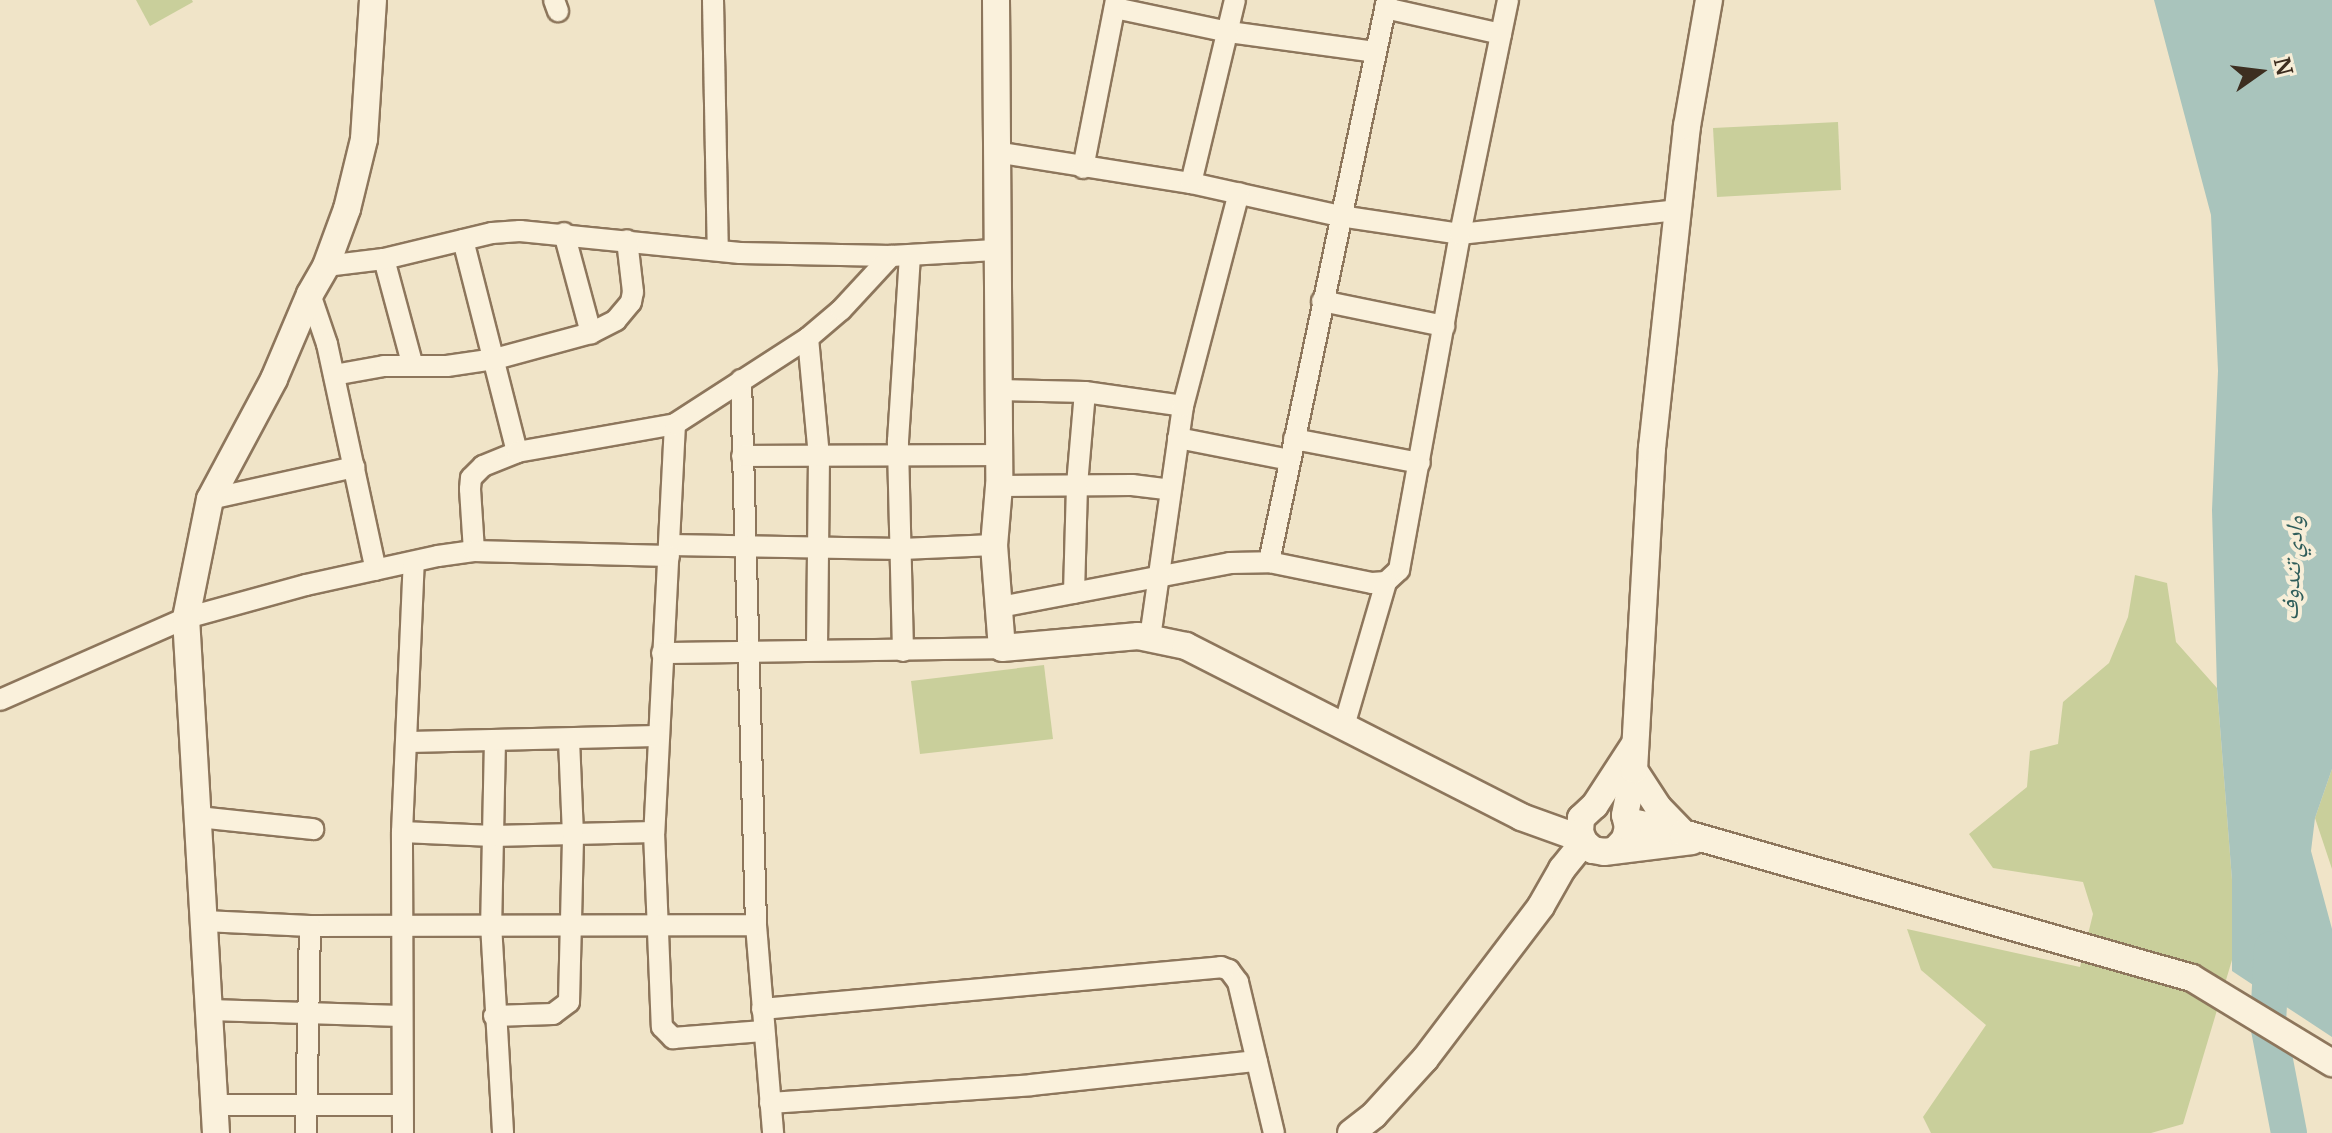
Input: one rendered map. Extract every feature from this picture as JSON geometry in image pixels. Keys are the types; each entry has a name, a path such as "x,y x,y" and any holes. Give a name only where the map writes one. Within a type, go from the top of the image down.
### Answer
{"street":[{"path":"216,1133 186,618 210,499 274,379 310,294 326,266 347,209 362,151 373,0"},
{"path":"713,0 718,250"},
{"path":"996,0 995,250 999,486 994,545 1002,648"},
{"path":"1191,183 1235,0"},
{"path":"1344,726 1386,582 1399,570 1404,556 1460,234 1508,0"},
{"path":"1351,1133 1374,1115 1425,1059 1541,906 1562,869 1597,845 1625,839 1636,742 1652,448 1687,126 1709,0"},
{"path":"1083,168 1115,4 1229,32 1375,52"},
{"path":"1269,562 1386,4 1501,34"},
{"path":"995,152 1191,183 1340,216 1460,234 1679,210"},
{"path":"1150,638 1183,406 1239,193"},
{"path":"326,266 384,259 463,240 520,231 718,250 900,256 995,250"},
{"path":"564,233 591,333"},
{"path":"463,240 517,452"},
{"path":"334,375 412,363 447,366 495,359 591,333 616,320 631,302 633,292 627,240"},
{"path":"474,551 471,478 483,466 517,452 675,424 808,338 900,256"},
{"path":"900,256 898,457 903,651"},
{"path":"384,259 412,363"},
{"path":"310,294 334,375 376,570"},
{"path":"1322,301 1444,326"},
{"path":"808,338 819,457 817,650"},
{"path":"741,380 743,547 756,925 773,1133"},
{"path":"999,390 1085,392 1183,406"},
{"path":"1074,593 1077,485 1085,392"},
{"path":"675,424 654,832 655,925 662,1027 673,1038 763,1031"},
{"path":"1178,438 1290,460"},
{"path":"1294,439 1420,463"},
{"path":"742,456 999,455"},
{"path":"210,499 354,467"},
{"path":"999,486 1132,485 1170,490"},
{"path":"0,700 186,618 273,593 474,551 818,546 902,549 994,545"},
{"path":"403,1133 400,925 414,562"},
{"path":"1000,607 1230,563 1269,562 1356,581 1386,582"},
{"path":"662,653 1002,648 1150,638 1186,646 1521,817 1597,845 1692,837"},
{"path":"409,742 657,736"},
{"path":"494,1016 553,1014 564,1009 569,1002 573,835 569,739"},
{"path":"495,740 491,924 503,1133"},
{"path":"1597,845 1579,825 1636,742"},
{"path":"1634,770 1658,807 1692,837"},
{"path":"1521,817 1609,803 1626,818 2192,978 2332,1063"},
{"path":"198,817 313,829"},
{"path":"402,832 493,836 654,832"},
{"path":"204,921 310,926 756,925"},
{"path":"306,1133 310,926"},
{"path":"762,1009 1221,967 1229,970 1238,982 1274,1133"},
{"path":"210,1010 401,1016"},
{"path":"770,1103 1031,1085 1257,1061"},
{"path":"214,1105 401,1105"}],"green space":[{"path":"136,0 192,0 193,2 150,26"},
{"path":"1838,122 1841,190 1717,197 1713,128"},
{"path":"2135,575 2167,583 2176,642 2217,688 2232,880 2232,960 2183,1124 2151,1133 1931,1133 1923,1117 1986,1025 1921,970 1907,929 2080,967 2093,914 2083,882 1993,868 1969,834 2027,787 2030,751 2058,744 2063,702 2109,663 2128,617"},
{"path":"1044,665 1053,739 920,754 911,681"},
{"path":"2332,769 2332,869 2315,818"}],"water":[{"path":"2154,0 2332,0 2332,769 2315,818 2311,851 2332,929 2332,1037 2232,971 2232,880 2217,688 2212,510 2218,371 2211,215"}],"waterway":[{"name":"وادي تندوف","path":"2272,949 2268,1024 2289,1133"}]}
